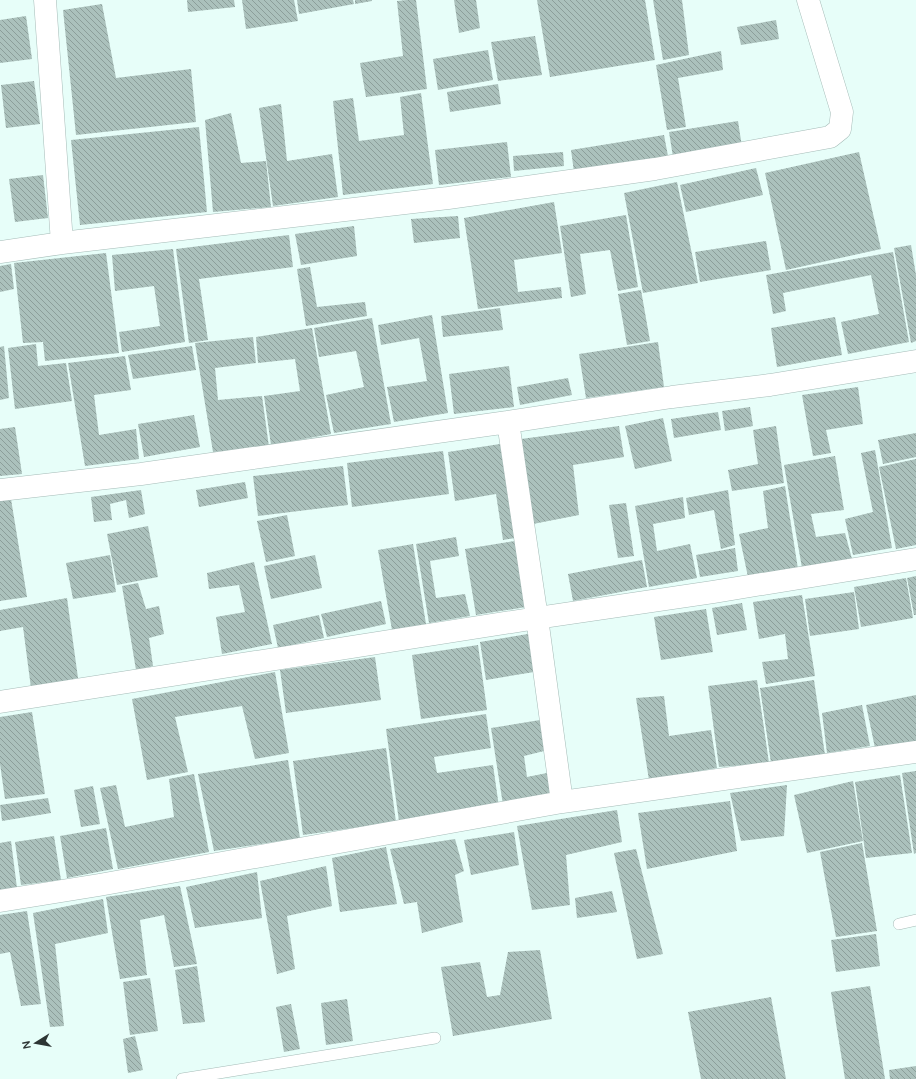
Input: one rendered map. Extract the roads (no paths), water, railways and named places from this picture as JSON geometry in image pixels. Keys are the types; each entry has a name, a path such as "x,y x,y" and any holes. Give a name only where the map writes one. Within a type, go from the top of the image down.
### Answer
{"street":[{"path":"45,0 62,243"},
{"path":"0,252 62,243 440,199 655,169 830,137 840,129 842,112 808,0"},
{"path":"0,490 141,474 508,422 672,397 770,385 916,361"},
{"path":"508,422 562,802"},
{"path":"0,702 916,559"},
{"path":"0,901 99,885 562,802 916,752"}],"lane":[{"path":"899,924 916,920"},
{"path":"182,1079 435,1038"}]}
